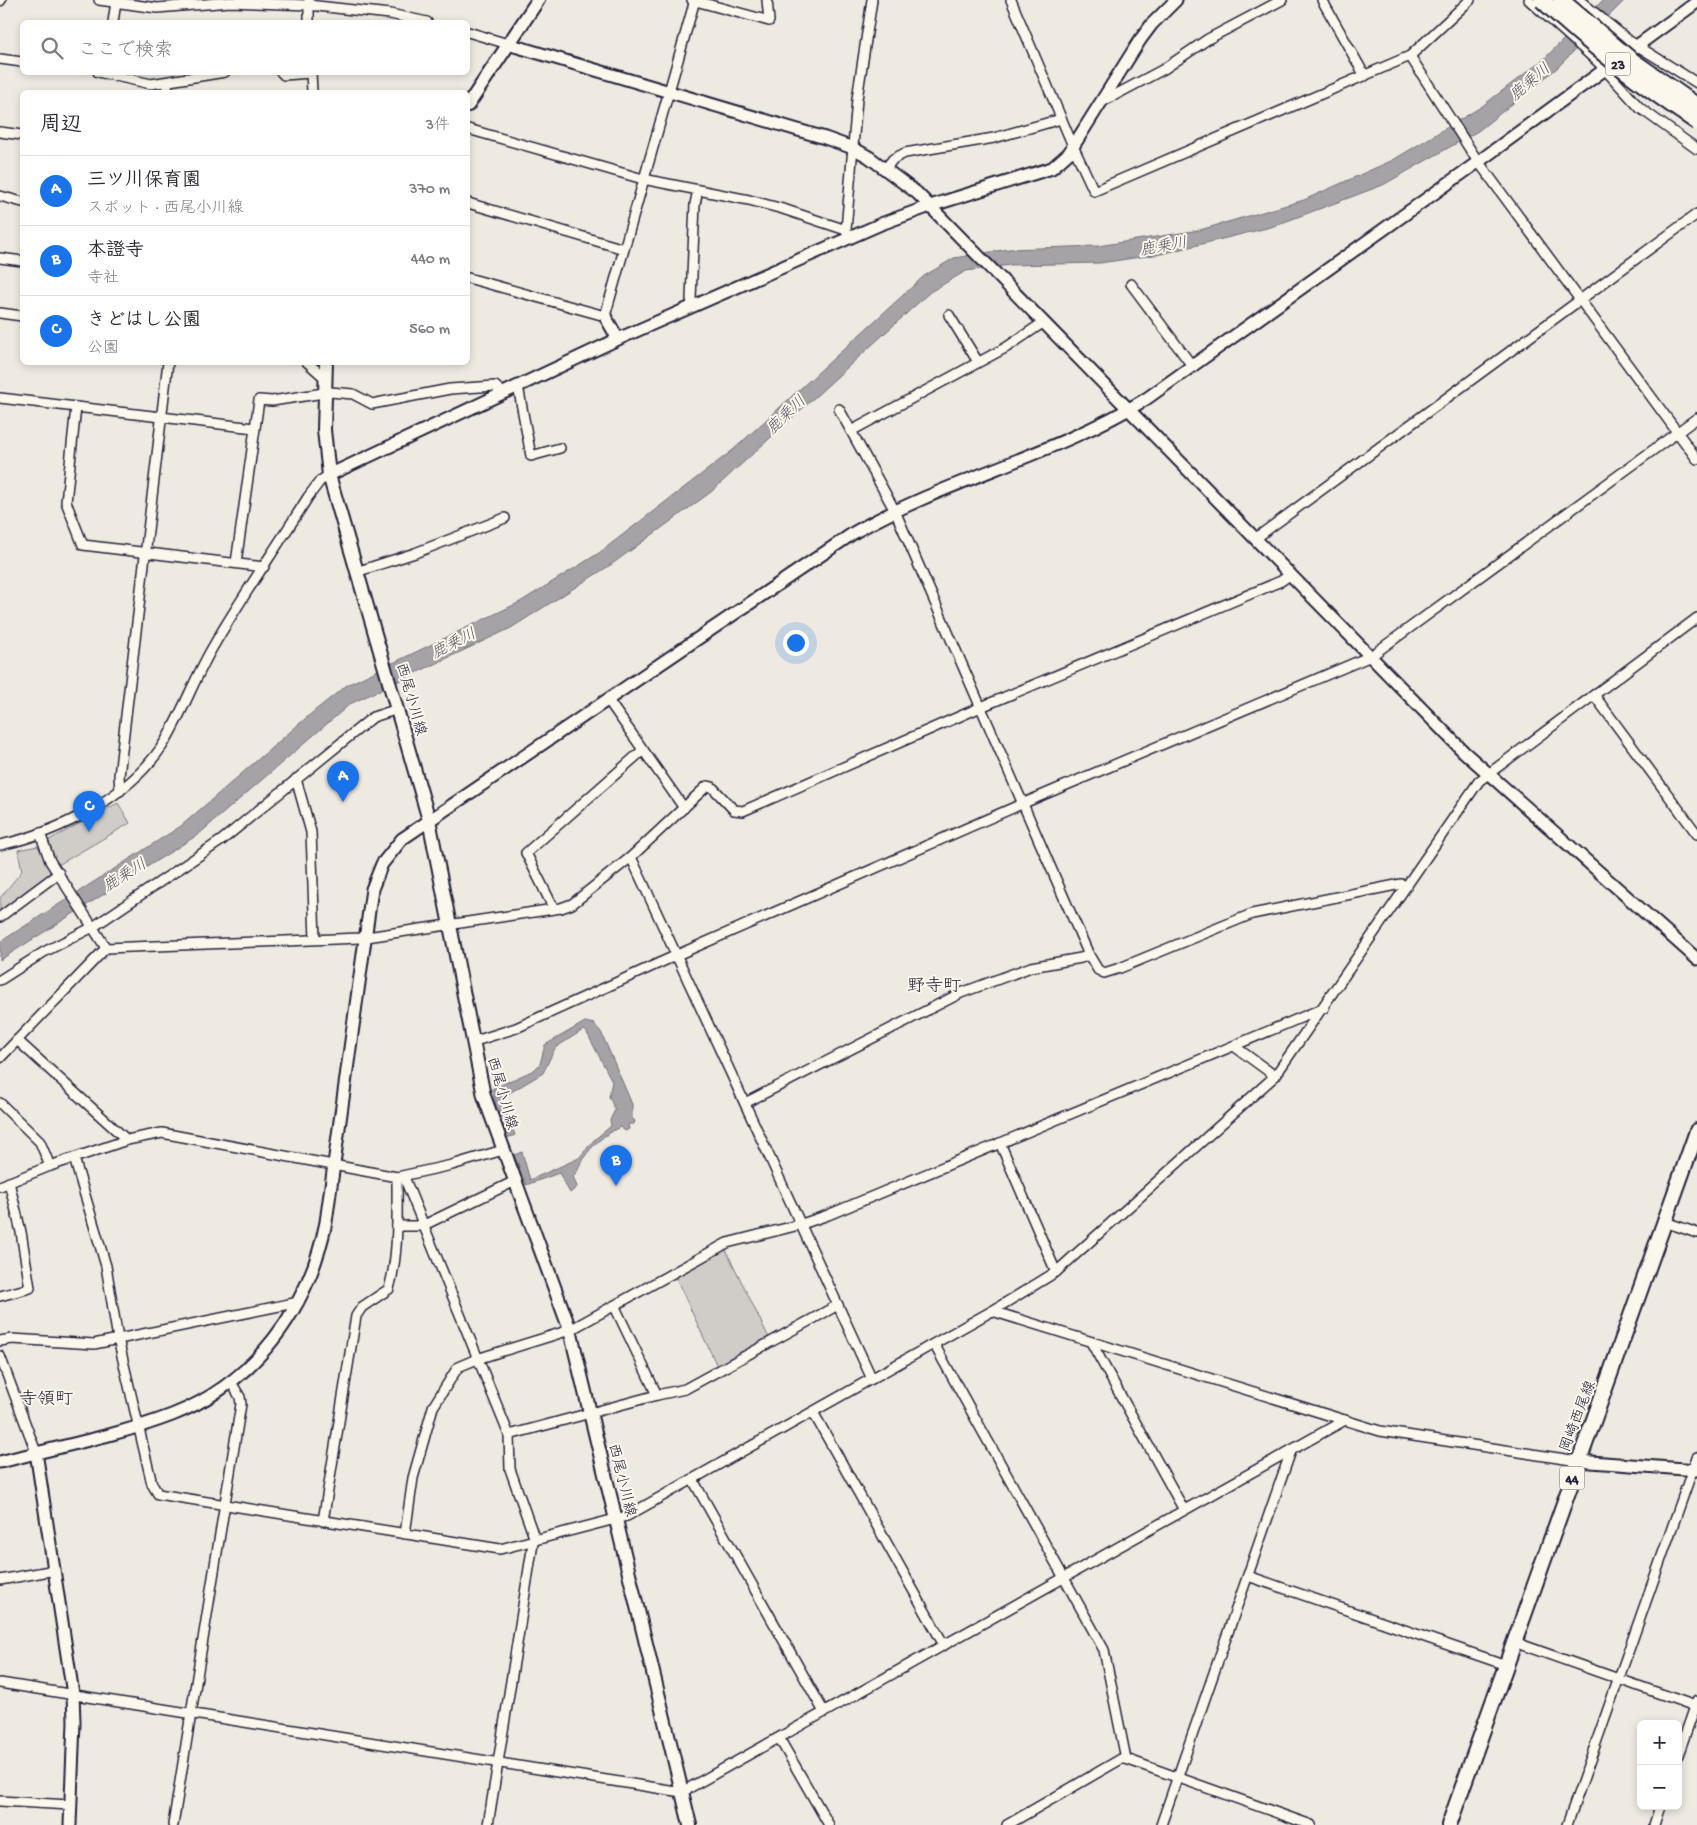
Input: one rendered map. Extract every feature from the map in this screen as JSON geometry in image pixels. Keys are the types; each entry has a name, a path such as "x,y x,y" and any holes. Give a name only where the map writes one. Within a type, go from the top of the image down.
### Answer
{"highway":[{"name":"23","path":"1542,0 1616,63 1665,101 1697,122"},
{"name":"23","path":"1561,0 1630,59 1697,106"}],"main road":[{"path":"470,102 538,0"},
{"name":"西尾小川線","path":"326,365 324,392 325,442 329,475 429,820 484,1096 570,1330 690,1825"},
{"name":"岡崎西尾線","path":"1449,1825 1578,1460 1697,1132"}],"street":[{"path":"99,0 156,4 230,1 309,2 418,20"},
{"path":"605,316 694,0 770,21 768,0"},
{"path":"848,234 857,99 872,0"},
{"path":"1011,0 1061,119 1094,191 1410,56 1470,0"},
{"path":"0,845 40,833 95,808 120,791 165,741 213,646 320,481 329,475 618,339 693,307 848,234 1052,168 1064,158 1073,146 1140,40 1152,24 1176,0"},
{"path":"1100,103 1164,69 1208,39 1282,0"},
{"path":"1322,0 1365,76"},
{"path":"1529,0 1602,66 1640,108 1697,149"},
{"path":"1578,0 1622,35 1697,83"},
{"path":"113,20 116,2"},
{"path":"309,2 309,20"},
{"path":"0,1462 138,1426 184,1410 231,1382 276,1339 299,1302 313,1270 323,1235 367,937 370,900 375,880 382,864 402,839 833,546 895,511 1049,447 1128,409 1192,367 1602,66 1638,46 1697,2"},
{"path":"470,33 795,128 853,148 886,168 930,206 958,234 1486,774 1697,959"},
{"path":"1410,56 1476,159 1697,459"},
{"path":"0,59 20,62"},
{"path":"111,75 145,84 209,75"},
{"path":"311,75 312,90"},
{"path":"166,90 168,82"},
{"path":"886,168 893,159 905,153 994,138 1061,119"},
{"path":"470,130 643,179 783,209 848,234"},
{"path":"0,132 20,135"},
{"path":"693,307 690,299 698,190"},
{"path":"0,196 20,201"},
{"path":"470,204 624,249"},
{"path":"1256,538 1697,214"},
{"path":"0,258 20,261"},
{"path":"470,279 605,316 618,339"},
{"path":"1131,284 1192,367"},
{"path":"0,313 20,316"},
{"path":"949,316 978,362"},
{"path":"851,431 978,362 1044,322"},
{"path":"120,791 119,776 168,365"},
{"path":"310,365 325,378"},
{"path":"236,563 259,400 272,401 324,392 353,394 372,404 450,389 495,386 504,393"},
{"path":"518,386 531,456 560,448"},
{"path":"0,398 254,428"},
{"path":"76,407 66,502 80,542 86,546 264,567"},
{"path":"839,409 895,511 1089,955 1098,970 1104,973 1252,914 1401,884 1407,886"},
{"path":"472,1042 516,1028 677,955 1024,803 1371,656 1697,418"},
{"path":"356,572 415,553 505,518"},
{"path":"0,1058 106,948 367,937 572,904 631,857 710,786 734,810 743,811 981,707 1281,581 1291,574"},
{"path":"74,1158 106,1266 118,1339 152,1484 158,1494 494,1549 616,1520 692,1480 934,1344 1056,1272 1275,1076 1324,1008 1479,781 1697,618"},
{"path":"1594,695 1697,834"},
{"path":"608,700 684,808"},
{"path":"0,980 222,840 372,717 397,705"},
{"path":"554,908 526,853 643,750"},
{"path":"296,779 310,832 315,939"},
{"path":"40,833 50,861 106,948"},
{"path":"631,857 872,1378"},
{"path":"0,917 61,876"},
{"path":"745,1104 961,993 1031,966 1089,955"},
{"path":"405,1534 413,1478 433,1407 458,1368 477,1359 570,1330 615,1307 727,1243 800,1225 1324,1008"},
{"path":"17,1040 127,1140"},
{"path":"1234,1046 1275,1076"},
{"path":"0,1103 40,1142 50,1166"},
{"path":"0,1296 30,1288 21,1232 4,1184 127,1140 162,1133 400,1177 503,1150"},
{"path":"1000,1142 1056,1272"},
{"path":"323,1521 356,1316 362,1307 389,1289 393,1275 400,1177"},
{"path":"400,1177 508,1435 510,1469 533,1541 488,1825"},
{"path":"397,1226 422,1226 515,1181"},
{"path":"1665,1222 1697,1232"},
{"path":"0,1341 12,1339 94,1344 299,1302"},
{"path":"508,1435 657,1395 685,1390 838,1305"},
{"path":"615,1307 657,1395"},
{"path":"992,1311 1345,1420 1395,1433 1578,1460 1695,1470"},
{"path":"1092,1342 1184,1510"},
{"path":"934,1344 1065,1578 1106,1657 1126,1759"},
{"path":"0,1356 36,1452 55,1570 73,1694 74,1722 70,1825"},
{"path":"174,1825 241,1404 240,1396 231,1382"},
{"path":"813,1412 944,1645"},
{"path":"0,1683 191,1712 682,1792 1345,1420"},
{"path":"1161,1825 1291,1451"},
{"path":"1567,1825 1618,1679 1695,1470 1697,1457"},
{"path":"692,1480 824,1712"},
{"path":"0,1580 55,1570"},
{"path":"1248,1576 1506,1665"},
{"path":"1514,1642 1696,1704 1682,1744"},
{"path":"779,1738 828,1825"},
{"path":"1007,1825 1121,1759 1126,1759 1311,1825"},
{"path":"0,1801 70,1805"},
{"path":"1654,1825 1659,1810"}],"shaded area":[{"path":"118,803 130,823 58,865 47,841"},
{"path":"38,846 50,869 49,875 0,913 0,898 22,871 18,850"},
{"path":"725,1248 770,1340 718,1368 675,1276"}],"water":[{"name":"鹿乗川","path":"1603,0 1625,0 1556,69 1478,131 1383,185 1271,227 1161,254 1100,263 1010,265 966,271 930,292 711,492 612,564 511,628 350,704 199,834 0,960 0,942 181,826 347,685 520,602 599,553 733,450 924,276 954,258 1009,249 1098,246 1200,230 1304,200 1393,160 1481,107 1544,59"},
{"path":"585,1022 594,1024 601,1032 632,1104 634,1124 628,1124 629,1129 625,1131 620,1127 604,1136 591,1149 573,1176 577,1187 570,1193 559,1173 526,1185 514,1155 522,1152 530,1180 579,1158 594,1140 611,1126 610,1120 615,1110 609,1096 612,1081 586,1031 583,1030 555,1048 543,1073 501,1098 515,1135 504,1139 492,1089 534,1070 540,1064 545,1045"}],"place":[{"name":"三ツ川保育園","path":"343,802"},
{"name":"きどはし公園","path":"89,832"},
{"name":"本證寺","path":"616,1186"}],"district":[{"name":"野寺町","path":"934,985"},
{"name":"寺領町","path":"46,1398"}]}
